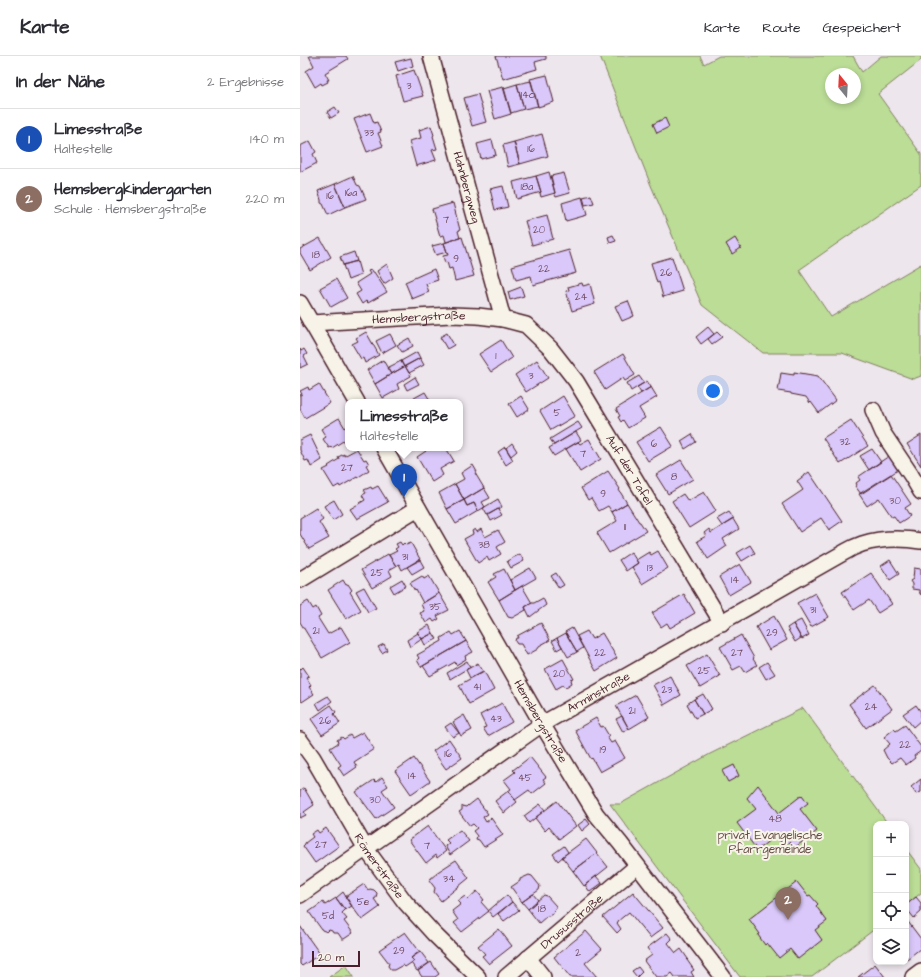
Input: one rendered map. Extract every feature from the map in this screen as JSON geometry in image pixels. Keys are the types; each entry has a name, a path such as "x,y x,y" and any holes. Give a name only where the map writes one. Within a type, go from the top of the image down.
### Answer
{"street":[{"name":"Hahnbergweg","path":"431,56 503,319"},
{"path":"300,303 355,399"},
{"name":"Hemsbergstraße","path":"312,323 451,315 503,319 526,325"},
{"name":"Auf der Tafel","path":"526,325 551,349 576,381 722,623"},
{"path":"873,410 884,433 921,492"},
{"name":"Hemsbergstraße","path":"386,451 542,724 596,814 723,977"},
{"path":"300,580 418,508"},
{"name":"Arminstraße","path":"300,895 542,724 845,552 863,544 883,540 904,539 921,541"},
{"name":"Römerstraße","path":"300,740 313,758 366,848 405,902 434,934 478,977"},
{"name":"Drususstraße","path":"506,977 637,866"},
{"path":"528,958 544,977"},
{"path":"913,977 921,971"}],"green space":[{"path":"600,56 700,56 704,64 719,56 853,56 860,68 825,68 825,104 861,104 861,70 862,72 881,56 921,56 921,60 878,94 921,154 921,185 799,270 831,317 921,264 921,376 913,379 842,353 763,353 702,305 650,183"},
{"name":"privat Evangelische Pfarrgemeinde","path":"803,708 886,821 873,821 873,930 812,977 740,977 610,804 620,804 710,754"},
{"path":"909,853 921,869 921,893 909,903"},
{"path":"346,965 354,977 329,977"}],"building":[{"path":"309,56 346,56 348,59 325,73 329,80 327,80 328,82 322,85 321,83 315,87 306,71 314,66"},
{"path":"496,56 546,56 546,59 535,62 537,69 503,79"},
{"path":"411,58 413,66 398,71 395,62"},
{"path":"414,70 423,96 403,101 396,76"},
{"path":"547,75 554,102 538,107 530,79"},
{"path":"531,81 538,106 524,109 517,84"},
{"path":"517,84 524,109 511,113 504,88"},
{"path":"503,87 511,114 495,119 487,91"},
{"path":"478,94 486,122 472,126 464,98"},
{"path":"335,107 339,113 331,118 327,112"},
{"path":"370,113 374,123 377,122 381,132 378,133 383,146 367,152 354,119"},
{"path":"665,118 669,127 657,133 653,124"},
{"path":"431,126 437,149 432,150 436,160 416,166 409,141 421,138 419,130"},
{"path":"542,134 548,156 520,164 514,142"},
{"path":"492,140 496,155 481,159 477,144"},
{"path":"310,141 316,152 313,154 317,163 300,172 300,146"},
{"path":"514,142 520,164 508,167 503,145"},
{"path":"549,172 555,193 541,197 536,176"},
{"path":"564,173 570,193 556,197 551,176"},
{"path":"353,176 366,199 345,207 335,184"},
{"path":"536,176 541,192 517,199 513,182"},
{"path":"335,184 345,207 328,215 323,204 321,203 318,191"},
{"path":"503,186 508,207 495,210 490,189"},
{"path":"591,195 594,203 585,205 583,197"},
{"path":"582,197 587,215 566,221 562,203"},
{"path":"453,203 460,230 458,231 460,238 446,242 444,235 440,236 432,209"},
{"path":"547,215 553,239 532,245 525,221"},
{"path":"613,235 616,241 610,243 608,237"},
{"path":"462,237 474,276 455,281 452,268 449,269 447,262 445,263 443,256 448,255 444,243"},
{"path":"320,238 331,257 310,270 300,253 300,249"},
{"path":"735,238 741,248 732,254 726,244"},
{"path":"444,243 447,252 436,255 432,246"},
{"path":"569,250 576,273 533,285 531,276 516,280 512,266"},
{"path":"354,252 357,261 343,265 340,257"},
{"path":"672,257 683,291 663,297 659,282 657,283 651,263"},
{"path":"357,261 361,275 348,280 343,265"},
{"path":"387,264 393,278 384,284 377,271"},
{"path":"434,269 438,280 426,284 429,292 412,299 405,282"},
{"path":"371,270 374,272 387,292 368,303 366,301 362,304 356,294 361,291 356,283 370,274 368,271"},
{"path":"336,279 347,298 331,307 320,288"},
{"path":"582,283 583,286 590,284 595,304 572,311 566,291 569,290 568,287"},
{"path":"521,287 524,296 510,300 508,292"},
{"path":"628,301 634,316 622,321 615,306"},
{"path":"708,327 714,334 701,344 696,337"},
{"path":"366,332 379,355 365,363 352,344 358,341 356,338"},
{"path":"717,332 722,337 712,344 708,339"},
{"path":"447,333 454,345 447,349 440,337"},
{"path":"390,334 396,345 382,353 376,341"},
{"path":"409,338 413,346 402,352 397,345"},
{"path":"501,340 512,358 491,372 479,354"},
{"path":"300,349 301,351 304,349 307,354 304,356 308,364 300,368"},
{"path":"417,352 420,358 404,367 401,361"},
{"path":"623,354 635,375 625,381 623,378 605,390 594,372"},
{"path":"420,358 424,365 409,373 405,366"},
{"path":"383,360 391,374 375,384 367,370"},
{"path":"537,360 548,378 526,392 515,375"},
{"path":"401,361 404,367 391,374 387,368"},
{"path":"405,366 411,376 397,384 399,389 383,398 375,384"},
{"path":"794,372 818,376 836,400 819,413 806,397 778,391 781,373 794,375"},
{"path":"639,376 644,383 631,391 627,383"},
{"path":"415,377 419,384 407,390 404,384"},
{"path":"647,381 651,387 641,393 637,387"},
{"path":"319,384 330,403 305,418 300,409 300,395 302,394 300,391 308,387 309,390"},
{"path":"651,387 657,397 639,408 645,418 628,428 623,420 621,422 618,417 620,416 616,409"},
{"path":"425,392 429,399 412,399"},
{"path":"521,396 529,409 517,417 509,404"},
{"path":"563,396 575,416 551,430 540,411"},
{"path":"339,418 345,428 345,440 332,448 329,448 323,439 326,437 321,429"},
{"path":"851,420 868,446 840,464 823,438"},
{"path":"578,422 582,428 554,445 550,439"},
{"path":"661,427 673,446 648,461 636,442"},
{"path":"576,432 581,440 554,456 549,448"},
{"path":"692,434 696,442 685,449 681,441"},
{"path":"310,435 322,460 311,467 308,460 305,461 300,450 300,440"},
{"path":"921,435 921,466 907,444"},
{"path":"589,439 601,459 580,472 566,449 578,442 580,444"},
{"path":"512,443 517,451 511,456 506,448"},
{"path":"505,447 513,460 506,465 498,452"},
{"path":"872,449 881,462 869,470 860,456"},
{"path":"353,451 358,451 364,460 366,459 369,464 366,465 369,470 340,487 339,485 334,488 323,470 339,459 338,457 344,454 344,456"},
{"path":"426,451 448,451 454,461 440,469 443,475 432,482 417,457"},
{"path":"889,456 898,470 861,494 855,486 860,480 858,477"},
{"path":"681,460 693,479 668,494 656,475"},
{"path":"473,465 477,472 475,473 484,488 464,500 455,484 464,479 461,473"},
{"path":"608,471 627,503 612,512 608,506 599,511 591,498 588,500 581,488"},
{"path":"809,472 842,521 829,530 821,518 800,532 782,504 803,490 797,481"},
{"path":"891,474 911,504 905,508 910,516 899,523 894,516 892,517 879,498 867,506 859,494"},
{"path":"455,484 464,500 447,509 439,493"},
{"path":"378,486 388,502 357,519 350,509 365,500 362,495 366,493 364,490 371,487 372,489"},
{"path":"484,488 490,498 482,502 485,507 478,511 474,503 467,506 464,500"},
{"path":"704,492 716,511 689,528 672,501 683,494 688,501"},
{"path":"498,499 502,507 487,515 483,508"},
{"path":"334,500 342,514 333,520 324,506"},
{"path":"464,500 467,506 474,503 478,511 456,524 447,509"},
{"path":"627,503 646,531 609,553 597,533 617,521 612,512"},
{"path":"316,508 323,519 319,522 329,538 309,549 300,534 300,518"},
{"path":"498,509 502,515 491,521 488,515"},
{"path":"729,512 734,519 722,526 717,519"},
{"path":"733,519 739,529 723,539 727,546 708,559 697,541 706,536 704,533 709,529 711,533"},
{"path":"475,529 477,532 481,529 485,537 498,530 505,542 497,547 501,554 489,561 487,557 478,563 464,539 473,534 472,531"},
{"path":"400,542 402,545 404,543 406,545 411,543 420,559 402,570 399,564 396,566 389,555 397,551 395,549 398,547 396,544"},
{"path":"750,545 755,553 742,561 737,553"},
{"path":"658,551 668,568 642,584 632,567 638,563 636,560 649,552 651,555"},
{"path":"631,552 638,563 626,571 619,560"},
{"path":"388,554 396,566 389,570 392,576 372,588 361,570"},
{"path":"520,554 524,561 511,568 507,561"},
{"path":"420,560 424,567 412,574 407,567"},
{"path":"890,560 899,574 890,580 881,566"},
{"path":"740,564 751,582 729,595 719,577"},
{"path":"530,568 536,578 515,590 510,580"},
{"path":"914,568 921,569 921,595 919,590 912,589 912,584 910,581 913,579"},
{"path":"504,569 515,590 499,600 488,582 496,577 494,574"},
{"path":"556,573 564,585 559,588 551,576"},
{"path":"871,573 892,604 878,613 869,600 854,610 842,592"},
{"path":"422,576 424,579 429,576 439,593 423,603 416,590 415,591 410,583"},
{"path":"402,579 406,586 394,593 390,586"},
{"path":"343,580 352,590 350,592 361,610 346,619 328,590"},
{"path":"522,586 532,603 525,607 526,610 512,618 508,617 499,600"},
{"path":"364,587 376,608 368,612 356,591"},
{"path":"439,593 449,610 437,616 439,619 434,622 432,619 426,623 420,613 424,611 421,604"},
{"path":"815,593 829,617 811,627 797,603"},
{"path":"684,594 695,613 670,628 667,623 661,627 652,613"},
{"path":"543,598 546,605 530,617 525,607"},
{"path":"308,601 313,609 316,607 321,616 318,618 328,634 341,627 350,642 322,658 300,622 300,606"},
{"path":"774,616 787,640 769,650 756,627"},
{"path":"801,620 809,635 802,639 793,624"},
{"path":"541,623 550,640 527,655 521,644 517,644 515,641 516,638 518,638 517,636"},
{"path":"793,624 801,638 795,642 787,628"},
{"path":"429,625 433,633 422,639 417,632"},
{"path":"572,628 583,648 577,652 565,632"},
{"path":"460,631 466,641 421,667 417,660 419,658 417,655 442,641 441,638 451,632 453,635"},
{"path":"587,631 592,639 602,633 617,658 596,671 577,636"},
{"path":"418,633 422,639 410,647 407,640"},
{"path":"433,633 437,639 425,645 422,639"},
{"path":"566,633 577,652 568,657 557,638"},
{"path":"741,635 757,665 745,672 741,666 733,670 720,647"},
{"path":"557,638 562,647 557,650 552,641"},
{"path":"466,641 473,652 465,656 466,659 456,665 455,662 430,676 423,666"},
{"path":"384,644 387,650 382,653 378,647"},
{"path":"707,654 720,676 700,688 687,666"},
{"path":"563,659 574,679 571,680 572,683 566,687 563,685 556,689 545,669"},
{"path":"467,661 470,667 450,679 447,673"},
{"path":"767,662 775,674 766,679 759,667"},
{"path":"478,663 483,671 470,678 466,670"},
{"path":"303,667 309,676 306,677 311,685 309,687 314,694 302,702 300,699 300,668 301,669"},
{"path":"484,671 494,690 469,704 459,685"},
{"path":"670,676 681,695 664,705 653,685"},
{"path":"875,685 892,709 866,728 849,704"},
{"path":"703,694 712,709 703,714 694,699"},
{"path":"636,695 649,717 629,729 616,706"},
{"path":"328,696 332,701 320,710 316,703"},
{"path":"694,699 703,714 695,718 687,704"},
{"path":"502,703 512,722 488,736 483,728 486,727 480,715"},
{"path":"331,705 336,712 334,714 340,723 322,735 311,719"},
{"path":"916,705 921,712 921,720 913,727 903,714"},
{"path":"464,715 472,730 461,736 453,722"},
{"path":"622,716 629,729 623,732 616,719"},
{"path":"596,718 601,727 603,726 609,736 607,737 611,743 615,741 625,758 600,772 575,730"},
{"path":"451,723 459,733 453,737 445,727"},
{"path":"905,725 921,747 921,751 906,765 900,758 892,763 887,758 883,750 890,744 884,737 894,729 896,731"},
{"path":"363,732 374,749 354,762 357,767 344,776 338,767 341,765 330,748 338,743 337,740 342,737 344,739 350,735 352,738"},
{"path":"449,739 462,758 446,769 433,751"},
{"path":"530,757 546,777 543,779 546,783 532,794 529,790 515,800 508,791 511,789 504,780 515,772 513,770"},
{"path":"414,758 430,781 411,794 395,771"},
{"path":"734,765 739,776 728,782 722,771"},
{"path":"382,777 388,786 382,790 394,807 376,819 356,792 374,780 376,782"},
{"path":"921,779 921,792 916,794 911,787"},
{"path":"758,785 779,813 802,795 808,803 800,809 817,831 794,848 789,842 784,846 774,833 770,836 770,840 757,850 737,823 756,809 747,798"},
{"path":"304,788 314,805 304,812 306,815 300,818 300,791"},
{"path":"508,791 517,802 504,813 495,801"},
{"path":"477,799 488,814 483,817 486,822 491,818 503,835 484,847 479,840 476,839 477,836 473,831 477,828 473,824 470,826 459,812 462,810 462,806 466,807"},
{"path":"557,801 576,826 559,839 549,827 545,831 535,818"},
{"path":"540,804 545,810 529,823 524,816"},
{"path":"586,819 590,824 582,831 578,825"},
{"path":"428,826 446,851 437,858 436,855 426,863 409,840"},
{"path":"326,828 339,846 315,863 303,846 313,837 311,834 317,830 319,833"},
{"path":"460,830 469,841 450,855 445,846 449,843 446,840"},
{"path":"586,839 597,853 573,871 562,857"},
{"path":"564,846 568,852 558,861 553,854"},
{"path":"597,853 608,867 584,886 573,871"},
{"path":"456,860 469,878 441,901 434,892 435,888 429,880 436,873"},
{"path":"529,875 532,876 540,886 539,890 522,902 511,887 520,881 520,879"},
{"path":"596,876 602,883 590,892 585,885"},
{"path":"797,882 808,896 810,895 818,904 816,906 827,921 815,930 822,940 798,959 790,949 779,958 767,943 765,945 758,935 760,934 749,919"},
{"path":"364,884 368,890 374,890 377,893 376,898 374,899 380,907 362,920 345,897"},
{"path":"477,891 484,900 481,902 489,911 462,932 454,923 458,920 452,911 461,904 458,901 465,896 468,899"},
{"path":"343,892 352,906 345,910 336,898"},
{"path":"633,892 663,928 650,938 629,912 618,921 617,923 621,929 617,933 603,917"},
{"path":"533,894 538,900 528,909 522,902"},
{"path":"507,895 512,902 493,917 488,911"},
{"path":"544,895 547,896 556,906 556,909 552,914 547,916 539,923 528,909"},
{"path":"916,897 921,903 921,912 914,918 909,912 909,903"},
{"path":"336,898 345,910 342,913 347,919 344,921 353,933 344,939 342,939 338,933 333,933 329,930 327,932 322,930 309,912 323,902 325,905"},
{"path":"512,902 519,910 504,921 498,914"},
{"path":"909,923 921,939 921,948 909,957"},
{"path":"300,926 320,954 302,966 300,964"},
{"path":"499,929 512,946 489,964 482,956 485,954 478,946"},
{"path":"586,931 602,949 585,963 597,977 570,977 554,957"},
{"path":"405,932 420,952 411,958 414,961 405,967 403,965 391,970 388,966 389,963 379,950"},
{"path":"667,933 672,939 668,943 676,953 681,949 694,970 691,972 694,977 675,977 672,973 667,977 656,977 644,961 652,955 647,948"},
{"path":"420,951 429,963 417,971 411,963 414,961 411,958"},
{"path":"431,962 439,974 435,977 422,977 418,971"},
{"path":"876,965 885,977 858,977"},
{"path":"638,967 642,972 637,977 632,971"}],"place":[{"name":"Limesstraße","path":"404,497"},
{"name":"Hemsbergkindergarten","path":"788,920"}]}
